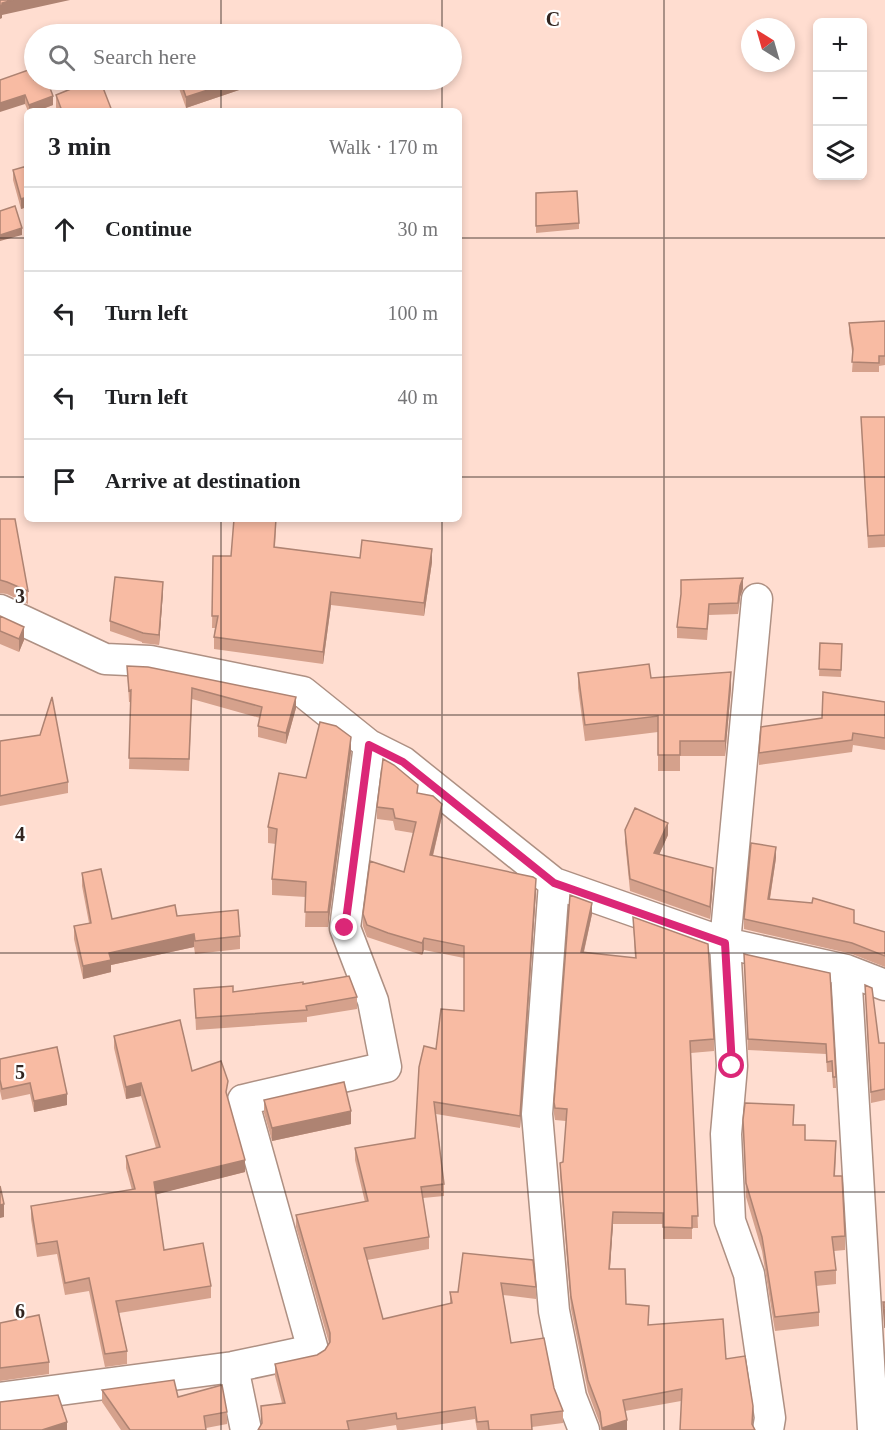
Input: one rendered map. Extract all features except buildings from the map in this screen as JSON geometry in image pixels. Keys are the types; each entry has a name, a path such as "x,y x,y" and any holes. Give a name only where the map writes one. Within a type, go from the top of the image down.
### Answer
{"street":[{"path":"757,599 725,943 732,1066 726,1134 730,1221 749,1274 770,1418 768,1430"},
{"path":"0,610 105,659 150,660 303,692 369,745 403,762 554,883 725,943 846,970 885,985"},
{"path":"0,1398 233,1366 313,1350 243,1100 386,1067 373,1001 345,928 369,745"},
{"path":"554,883 537,1114 554,1311 571,1396 584,1430"},
{"path":"846,970 873,1430"},
{"path":"233,1366 246,1430"}],"route":[{"path":"345,928 369,745 403,762 554,883 725,943 732,1066"}]}
